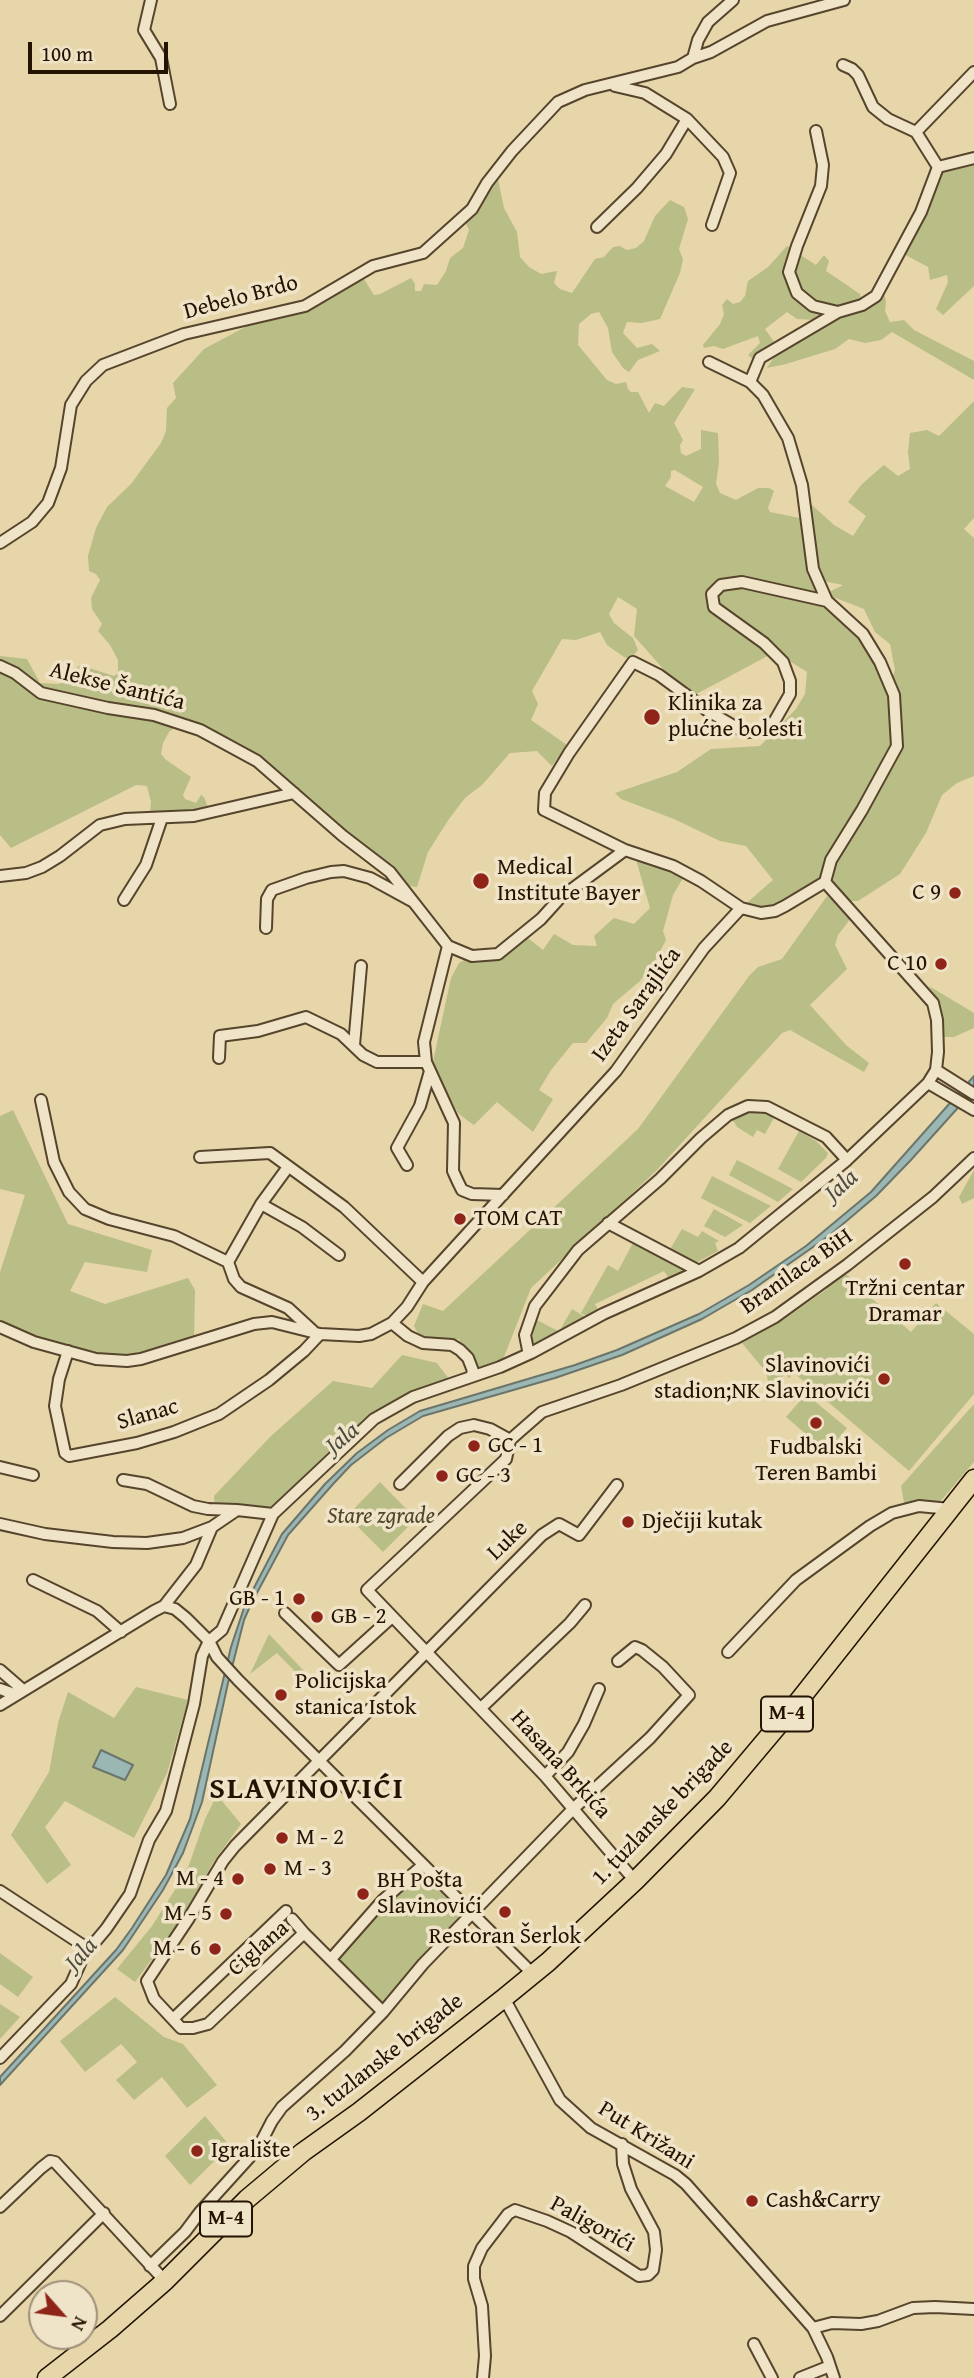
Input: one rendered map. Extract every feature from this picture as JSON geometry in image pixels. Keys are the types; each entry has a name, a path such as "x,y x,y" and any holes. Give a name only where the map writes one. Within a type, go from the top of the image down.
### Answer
{"main road":[{"name":"1. tuzlanske brigade","path":"533,1974 635,1881 717,1798 974,1479"},
{"name":"3. tuzlanske brigade","path":"47,2378 110,2329 165,2281 257,2191 303,2152 359,2112 533,1974"}],"street":[{"path":"151,0 144,30 161,58 170,104"},
{"path":"693,58 698,40 708,22 733,0"},
{"name":"Debelo Brdo","path":"0,543 32,522 48,503 61,468 71,405 86,382 103,365 184,334 305,306 373,266 423,253 472,209 487,183 558,102 585,90 678,67 767,21 844,0"},
{"path":"843,65 858,75 873,107 888,119 916,132 938,167"},
{"path":"916,132 974,72"},
{"name":"Debelo Brdo","path":"612,85 645,93 687,119 716,149 730,173 712,225"},
{"path":"597,228 666,154 687,119"},
{"path":"816,131 822,164 821,186 789,272 797,293 813,306 838,312"},
{"path":"938,167 974,159"},
{"path":"750,382 760,358 838,312 862,305 876,296 921,212 938,167"},
{"path":"709,362 750,382 763,395 788,438 802,485 813,569 827,601 863,635 880,662 894,695 897,746 831,860 825,882 775,911 761,913 741,908 673,866 625,850 544,810 545,793 633,662 659,675 738,729 747,732 761,731 774,722 790,694 790,681 783,662 764,643 731,622 714,607 712,594 721,585 741,582 827,601"},
{"name":"Alekse Šantića","path":"0,666 15,673 41,693 154,715 200,730 257,761 343,836 390,872 448,946"},
{"path":"0,876 26,873 42,867 100,825 125,818 194,816 294,793"},
{"path":"124,900 146,865 162,818"},
{"path":"503,1195 472,1194 462,1190 453,1171 454,1122 428,1066 424,1042 448,946 472,956 498,954 541,919 560,898 625,850"},
{"name":"Alekse Šantića","path":"266,928 267,899 272,890 331,872 344,871 370,878 414,902"},
{"path":"0,2059 71,1984 87,1948 90,1948 106,1929 130,1894 149,1840 166,1811 194,1704 202,1656 209,1642 222,1630 273,1514 374,1419 414,1397 531,1353 603,1314 699,1271 739,1248 847,1160 928,1083 936,1070 938,1052 937,1020 933,1003 825,882"},
{"name":"Izeta Sarajlića","path":"423,1282 615,1071 704,948 741,908"},
{"path":"354,1045 361,966"},
{"path":"219,1058 220,1036 258,1031 306,1017 341,1034 363,1055 377,1062 428,1066"},
{"path":"407,1165 397,1148 420,1106 428,1066"},
{"path":"936,1070 974,1094"},
{"path":"928,1083 974,1110"},
{"path":"41,1100 54,1163 68,1192 85,1209 109,1219 174,1236 229,1262"},
{"path":"531,1353 525,1335 535,1306 578,1250 728,1115 742,1107 758,1105 771,1108 826,1137 847,1160"},
{"path":"0,1327 34,1342 96,1359 127,1361 254,1324 272,1322 317,1332 359,1336 371,1334 392,1323 407,1307 423,1282 344,1207 270,1153 200,1157"},
{"name":"Branilaca BiH","path":"367,1590 506,1459 510,1440 542,1412 723,1343 775,1317 933,1198 974,1158"},
{"path":"288,1167 261,1204 229,1262 234,1279 241,1287 288,1308 317,1332"},
{"path":"261,1204 302,1227 339,1255"},
{"path":"608,1223 699,1271"},
{"path":"392,1323 408,1336 423,1343 452,1345 460,1350 468,1358 473,1371 471,1377"},
{"name":"Slanac","path":"68,1350 59,1379 55,1406 65,1453 69,1456 137,1443 219,1414 269,1380 304,1351 317,1332"},
{"path":"400,1484 460,1428 474,1425 491,1429 510,1440"},
{"path":"0,1467 33,1475"},
{"path":"122,1480 147,1484 193,1506 273,1514"},
{"name":"Luke","path":"427,1651 542,1535 559,1524 579,1535 617,1485"},
{"path":"728,1651 796,1580 870,1526 892,1513 919,1506 950,1509"},
{"path":"0,1524 45,1534 147,1543 183,1538 212,1527 237,1510"},
{"path":"0,1705 164,1606 196,1565 212,1527"},
{"path":"33,1580 97,1611 121,1632"},
{"name":"Hasana Brkića","path":"367,1590 545,1776 635,1881"},
{"name":"Hasana Brkića","path":"481,1708 570,1623 585,1605"},
{"path":"164,1606 175,1609 187,1618 238,1681 533,1974"},
{"path":"285,1613 339,1665 392,1617"},
{"path":"150,2266 186,2232 200,2212 258,2148 282,2108 345,2051 383,2012 423,1964 573,1809 650,1738 689,1695 663,1667 642,1650 635,1647 618,1661"},
{"path":"173,2019 154,1999 147,1981 190,1919 223,1861 427,1651"},
{"path":"0,1670 18,1692"},
{"path":"0,1689 18,1692"},
{"path":"545,1776 568,1752 599,1689"},
{"path":"331,1959 383,1900 423,1864"},
{"path":"0,1891 87,1948"},
{"name":"Ciglana","path":"304,1933 208,2024 181,2028 173,2019 289,1915 383,2012"},
{"name":"Put Križani","path":"504,1998 560,2101 591,2128 675,2175 685,2184 813,2328 834,2378"},
{"name":"Paligorići","path":"483,2378 485,2356 482,2305 474,2279 474,2266 482,2248 508,2214 515,2210 547,2221 570,2232 639,2276 648,2275 653,2270 656,2250 654,2232 631,2189 623,2164 622,2144"},
{"path":"0,2207 50,2161 55,2162 165,2281"},
{"path":"0,2316 104,2213"},
{"path":"813,2328 832,2323 861,2324 878,2321 913,2308 974,2309"},
{"path":"754,2344 772,2378"},
{"path":"800,2378 830,2366"}],"green space":[{"path":"974,158 974,286 943,315 936,309 948,282 947,275 930,280 928,267 900,252 938,167"},
{"path":"498,179 504,208 517,232 520,257 529,267 541,274 557,271 554,283 560,289 572,293 595,259 604,257 613,247 620,246 627,250 636,248 644,241 655,216 670,200 684,207 688,219 679,249 683,259 680,273 660,319 642,323 627,322 623,333 637,348 652,344 660,351 638,360 629,372 612,352 608,328 599,312 591,314 579,324 578,345 607,380 616,384 626,382 631,392 638,392 649,413 655,403 664,406 682,387 695,389 674,423 683,440 680,445 681,453 686,456 701,449 701,430 718,433 719,462 716,484 720,493 736,500 758,488 769,488 774,491 768,508 770,512 805,519 803,497 834,525 853,536 866,516 848,502 862,484 884,465 898,476 910,469 910,433 927,430 939,436 974,401 974,518 964,529 974,538 974,776 957,783 942,795 926,833 900,874 858,901 848,901 836,890 831,875 825,882 775,911 741,908 773,880 746,846 720,841 674,819 621,799 615,793 677,772 711,749 760,746 796,709 805,694 807,672 775,652 689,698 634,636 637,609 618,597 609,614 614,623 633,638 638,650 630,659 624,657 607,645 600,632 576,640 562,639 532,691 538,704 531,720 567,745 552,766 537,751 510,753 482,785 465,798 449,819 428,852 417,887 402,885 269,770 178,725 169,732 161,754 191,777 183,795 185,799 196,803 201,795 210,813 142,818 150,812 151,802 147,786 136,785 11,848 0,835 0,656 27,659 40,683 59,684 80,665 114,676 118,673 118,660 98,631 102,624 92,609 91,598 100,580 96,574 89,571 88,556 96,528 107,507 131,484 161,443 166,431 167,408 176,398 173,383 204,349 262,318 311,300 362,276 374,295 411,278 415,291 421,291 424,284 437,285 450,258 463,248 469,230 463,217 487,183","holes":["675,470 703,487 694,502 665,486 671,477 671,471","818,580 843,585 828,595 864,609 875,632 890,644 895,670 890,685 848,617 827,601"]},
{"path":"787,246 816,265 824,255 829,261 826,271 860,294 862,305 882,287 886,301 885,311 890,322 904,320 914,330 974,361 974,380 892,332 881,340 865,343 849,339 835,349 767,368 774,357 789,344 820,327 815,320 797,319 787,312 765,329 777,346 754,360 748,355 760,343 758,336 723,349 714,346 704,348 703,345 720,324 724,314 722,305 727,299 733,304 740,302 745,296 748,281 768,267"},
{"path":"634,853 686,873 673,895 663,931 666,940 655,961 640,981 613,1004 607,1018 586,1043 573,1043 551,1070 539,1090 553,1099 533,1132 497,1102 474,1125 458,1113 432,1066 451,978 459,963 472,956 498,954 523,934 543,950 554,934 573,945 597,946 594,936 614,918 634,924 650,908"},
{"path":"827,896 854,914 838,935 835,945 847,969 810,1005 846,1045 869,1063 864,1072 790,1030 782,1033 657,1170 531,1288 500,1367 471,1377 459,1339 423,1343 414,1326 423,1304 443,1311 638,1129 749,976 758,967 782,959"},
{"path":"929,986 974,1013 974,1028 954,1037 944,1037 938,1003"},
{"path":"754,1109 775,1116 765,1134 757,1130 753,1137 737,1127 732,1119"},
{"path":"13,1110 68,1224 152,1250 147,1272 85,1262 70,1291 105,1304 188,1278 195,1290 194,1342 114,1361 0,1327 0,1272 25,1195 0,1189 0,1116"},
{"path":"799,1131 816,1141 828,1153 801,1182 778,1169"},
{"path":"737,1160 793,1189 778,1202 729,1175"},
{"path":"974,1170 974,1198 962,1204 959,1197"},
{"path":"712,1176 771,1206 750,1223 701,1198"},
{"path":"714,1209 743,1225 725,1237 704,1226"},
{"path":"682,1229 698,1237 702,1231 719,1241 715,1243 718,1251 694,1264 669,1251"},
{"path":"634,1241 685,1271 669,1279 664,1271 595,1304 600,1313 590,1318 581,1313 608,1265 618,1271"},
{"name":"Slavinovići stadion;NK Slavinovići","path":"844,1273 865,1288 863,1291 911,1332 936,1303 974,1334 974,1394 909,1471 794,1373 789,1378 785,1374 770,1390 766,1372 742,1343 783,1320 827,1289 823,1285"},
{"path":"572,1309 587,1318 565,1330 561,1328"},
{"path":"531,1317 562,1333 532,1351 526,1337"},
{"path":"402,1355 437,1363 452,1383 367,1422 265,1513 215,1507 214,1496 271,1436 333,1381 372,1388"},
{"name":"Fudbalski Teren Bambi","path":"806,1394 847,1428 827,1452 786,1417"},
{"path":"974,1404 974,1462 939,1503 905,1508 901,1486"},
{"name":"Stare zgrade","path":"380,1482 416,1519 383,1552 347,1516"},
{"path":"269,1634 320,1688 315,1692 277,1653 250,1674"},
{"path":"136,1687 188,1700 167,1773 134,1838 65,1801 45,1827 71,1865 47,1884 11,1835 49,1772 58,1723 68,1692 114,1718"},
{"path":"217,1795 241,1824 212,1864 185,1915 135,1982 117,1969 152,1926 178,1885 189,1865 205,1819"},
{"path":"423,1865 472,1915 383,2012 331,1959"},
{"path":"0,1953 33,1977 18,1997 0,1984"},
{"path":"115,1997 164,2037 183,2044 217,2085 187,2108 162,2077 134,2100 116,2080 137,2062 121,2044 85,2072 60,2041"},
{"path":"0,2004 20,2017 0,2039"},
{"name":"Igralište","path":"205,2116 230,2146 190,2185 165,2156"}],"water":[{"path":"974,1076 974,1090 876,1196 830,1235 752,1290 702,1319 622,1355 555,1378 423,1416 386,1438 351,1465 288,1535 251,1604 244,1620 228,1683 202,1802 183,1853 163,1890 123,1950 0,2085 0,2077 116,1950 166,1875 190,1819 231,1647 245,1605 282,1534 325,1484 357,1453 420,1411 617,1350 699,1314 749,1285 806,1246 871,1192"},
{"path":"101,1750 133,1765 125,1780 93,1767"}],"place":[{"name":"Klinika za plućne bolesti","path":"652,717"},
{"name":"Medical Institute Bayer","path":"481,881"},
{"name":"C 9","path":"955,893"},
{"name":"C 10","path":"941,964"},
{"name":"TOM CAT","path":"460,1219"},
{"name":"Tržni centar Dramar","path":"905,1264"},
{"name":"Slavinovići stadion;NK Slavinovići","path":"884,1379"},
{"name":"Fudbalski Teren Bambi","path":"816,1423"},
{"name":"GC - 1","path":"474,1446"},
{"name":"GC - 3","path":"442,1476"},
{"name":"Dječiji kutak","path":"628,1522"},
{"name":"GB - 1","path":"299,1599"},
{"name":"GB - 2","path":"317,1617"},
{"name":"Policijska stanica Istok","path":"281,1695"},
{"name":"M - 2","path":"282,1838"},
{"name":"M - 3","path":"270,1869"},
{"name":"M - 4","path":"238,1879"},
{"name":"BH Pošta Slavinovići","path":"363,1894"},
{"name":"Restoran Šerlok","path":"505,1912"},
{"name":"M - 5","path":"226,1914"},
{"name":"M - 6","path":"215,1949"},
{"name":"Igralište","path":"197,2151"},
{"name":"Cash&Carry","path":"752,2201"}],"district":[{"name":"SLAVINOVIĆI","path":"307,1790"}],"water label":[{"name":"Jala","path":"842,1186"},
{"name":"Jala","path":"343,1439"},
{"name":"Jala","path":"82,1955"}]}
